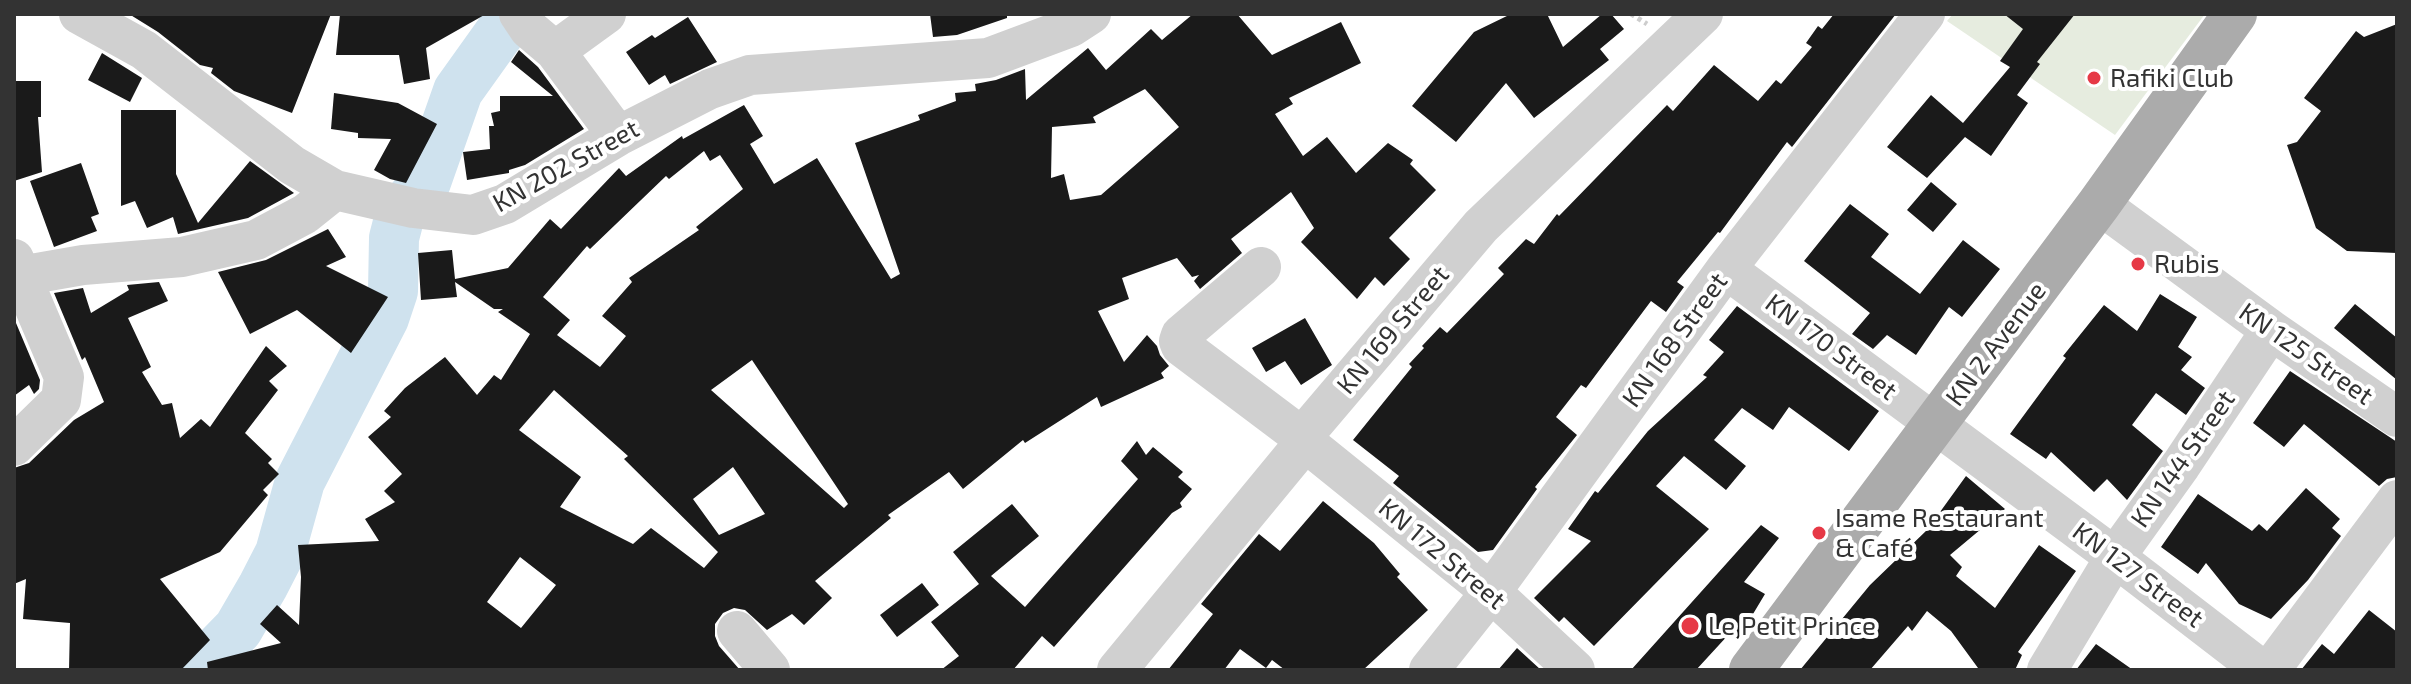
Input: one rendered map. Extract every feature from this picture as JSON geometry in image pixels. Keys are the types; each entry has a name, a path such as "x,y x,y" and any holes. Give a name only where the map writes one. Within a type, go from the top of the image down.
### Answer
{"main road":[{"name":"KN 2 Avenue","path":"1751,670 2099,204 2235,14"}],"street":[{"name":"KN 202 Street","path":"79,14 144,50 292,165 335,190 403,205 473,215 505,204 618,136 710,89 750,75 988,58 1071,27 1091,14"},
{"path":"606,14 534,31 618,136"},
{"name":"KN 169 Street","path":"1114,667 1481,226 1703,14"},
{"name":"KN 168 Street","path":"1429,670 1491,592 1726,269 1925,14"},
{"path":"14,446 61,400 64,377 19,280 83,265 182,257 256,240 305,214 335,190"},
{"name":"KN 125 Street","path":"2099,204 2271,330 2397,417"},
{"name":"KN 172 Street","path":"1261,267 1181,335 1181,346 1304,439 1491,592 1575,670"},
{"name":"KN 170 Street","path":"1726,269 1935,425"},
{"name":"KN 144 Street","path":"2047,670 2115,557 2271,330"},
{"name":"KN 127 Street","path":"1935,425 2262,670"},
{"path":"2270,670 2397,500"},
{"path":"737,631 770,670"}],"shaded area":[{"name":"Rafiki Club","path":"1953,14 2205,14 2115,135 1947,21"}],"building":[{"path":"129,14 331,14 292,113 234,91 211,73 213,68 200,65"},
{"path":"340,14 486,14 426,48 430,79 404,84 399,55 336,55"},
{"path":"930,14 1007,14 1007,18 957,35 933,37"},
{"path":"1193,14 1237,14 1272,55 1341,22 1361,63 1289,98 1293,104 1275,114 1303,156 1327,137 1356,173 1388,143 1413,160 1410,164 1436,190 1389,238 1410,259 1384,286 1375,277 1357,299 1301,242 1314,228 1291,192 1231,239 1242,253 1200,289 1194,281 1199,275 1192,277 1177,258 1122,278 1129,299 1098,311 1124,362 1147,335 1169,366 1161,373 1164,378 1101,407 1097,397 1025,443 1023,440 963,489 949,472 888,515 891,518 815,581 832,598 804,625 792,614 767,630 745,610 734,608 723,613 715,624 715,636 719,646 740,670 208,670 207,662 281,643 260,624 277,605 299,625 301,577 298,545 379,541 365,519 395,502 384,491 402,474 368,437 391,417 384,411 405,388 445,357 477,395 494,375 501,380 530,334 498,312 503,309 494,309 455,282 457,297 421,300 418,253 452,250 455,279 508,268 550,219 561,229 619,168 626,176 682,136 683,139 744,105 763,136 750,144 774,184 817,158 891,279 900,274 855,143 920,120 918,115 956,101 955,93 976,91 975,84 1025,69 1026,100 1088,48 1106,70 1151,29 1162,40","holes":["1145,89 1179,127 1101,195 1070,200 1064,174 1051,178 1052,127 1096,123 1093,117","704,151 710,161 720,155 743,189 696,227 699,230 629,278 632,282 602,316 626,336 600,367 557,335 570,320 543,297 587,246 590,249 666,176 669,179","752,360 848,504 844,508 711,390","554,390 628,456 624,459 718,552 704,568 651,528 633,544 560,507 581,477 519,430","733,467 765,514 719,535 693,499","520,557 556,585 521,628 487,602"]},
{"path":"1511,14 1547,14 1563,47 1602,14 1611,14 1624,29 1600,49 1609,60 1534,118 1506,83 1456,142 1412,106 1474,32"},
{"path":"1834,14 1896,14 1792,147 1787,142 1720,233 1677,282 1684,287 1666,312 1651,301 1586,388 1581,385 1556,417 1577,435 1535,487 1537,489 1493,550 1478,552 1393,483 1399,476 1353,440 1412,367 1409,364 1424,348 1422,346 1440,327 1447,333 1504,274 1498,268 1526,239 1534,244 1557,214 1559,216 1667,105 1673,111 1714,65 1758,101 1776,80 1781,84 1812,47 1806,43 1818,26 1822,29"},
{"path":"2004,14 2075,14 2037,62 2040,64 2017,95 2028,103 1991,156 1965,137 1927,178 1887,147 1931,95 1963,123 2010,67 2000,61 2023,29"},
{"path":"688,17 717,62 670,84 665,75 649,85 626,52"},
{"path":"2397,24 2397,253 2347,251 2316,228 2287,145 2297,142 2321,111 2304,98 2356,31 2364,37"},
{"path":"519,50 538,67 584,129 525,165 509,170 509,173 467,180 463,152 490,149 489,126 494,126 491,113 500,111 500,96 553,96 511,62"},
{"path":"102,53 142,78 130,102 88,80"},
{"path":"14,81 41,81 41,117 38,117 42,172 14,181"},
{"path":"334,93 398,103 437,124 406,183 374,170 391,139 358,138 358,133 331,129"},
{"path":"121,110 176,110 176,174 198,223 250,161 294,193 248,218 178,234 173,217 147,228 135,201 121,206"},
{"path":"81,163 99,214 91,217 97,231 54,247 30,181"},
{"path":"1931,182 1957,204 1933,232 1907,210"},
{"path":"1850,204 1889,234 1871,257 1920,294 1963,240 2000,269 1962,317 1949,307 1916,355 1887,335 1873,349 1852,334 1870,313 1804,261"},
{"path":"328,229 346,257 326,266 388,297 351,353 297,310 250,334 218,272 266,260"},
{"path":"159,282 168,301 128,318 151,367 142,372 162,405 172,403 180,438 201,419 210,427 266,346 287,366 269,381 278,390 245,433 272,459 268,463 279,474 263,490 268,495 220,552 160,579 210,640 181,670 69,670 70,623 23,619 26,579 14,584 14,468 29,463 74,420 104,402 85,357 82,360 54,293 83,288 91,313 129,290 127,285"},
{"path":"2160,294 2197,317 2178,347 2192,357 2181,370 2205,388 2186,415 2156,393 2132,425 2163,451 2127,500 2107,479 2094,492 2051,452 2046,459 2010,434 2066,358 2063,356 2104,305 2137,331"},
{"path":"2355,304 2397,338 2397,380 2334,328"},
{"path":"1737,306 1879,411 1849,451 1789,407 1773,430 1742,408 1714,440 1746,466 1726,490 1684,456 1656,486 1709,529 1594,646 1564,617 1559,622 1534,598 1591,541 1568,529 1595,491 1598,493 1648,431 1707,377 1703,375 1724,352 1709,340"},
{"path":"1305,318 1332,365 1301,385 1285,361 1266,372 1252,348"},
{"path":"16,323 40,380 39,389 34,394 29,385 14,396"},
{"path":"2290,371 2397,442 2397,477 2387,479 2379,486 2304,424 2284,447 2253,423"},
{"path":"1137,441 1146,455 1153,447 1183,472 1178,477 1192,489 1180,503 1182,507 1172,513 1054,647 1042,636 1013,670 941,670 959,656 931,622 979,584 953,552 1012,504 1039,536 991,576 1025,607 1138,479 1121,461"},
{"path":"1966,476 2005,509 1950,555 1962,567 1956,576 1995,608 2039,545 2076,571 2018,652 2022,655 2015,670 1978,668 1951,631 1927,611 1912,631 1908,626 1870,670 1800,670 1870,585 1927,530"},
{"path":"2306,488 2340,519 2332,528 2341,536 2308,580 2271,619 2239,604 2206,563 2198,574 2161,547 2198,494 2252,531 2259,524 2267,531"},
{"path":"1323,501 1374,543 1400,574 1397,577 1428,610 1363,670 1285,670 1272,660 1266,668 1240,649 1224,670 1168,670 1213,614 1201,604 1259,534 1280,551"},
{"path":"1761,525 1779,538 1744,582 1765,594 1738,639 1730,633 1696,670 1631,670"},
{"path":"922,583 939,605 897,637 880,615"},
{"path":"2369,610 2397,632 2397,670 2301,670 2322,644 2334,654"},
{"path":"2096,644 2133,670 2076,670"},
{"path":"1517,648 1541,670 1498,670"}],"waterway":[{"path":"198,670 238,629 280,553 300,481 384,318 393,291 394,238 401,211 426,182 458,91 503,28 520,14"},
{"path":"272,568 279,589"}],"place":[{"name":"Rafiki Club","path":"2094,78"},
{"name":"Rubis","path":"2138,264"},
{"name":"Isame Restaurant & Café","path":"1819,533"},
{"name":"Le Petit Prince","path":"1690,626"}]}
